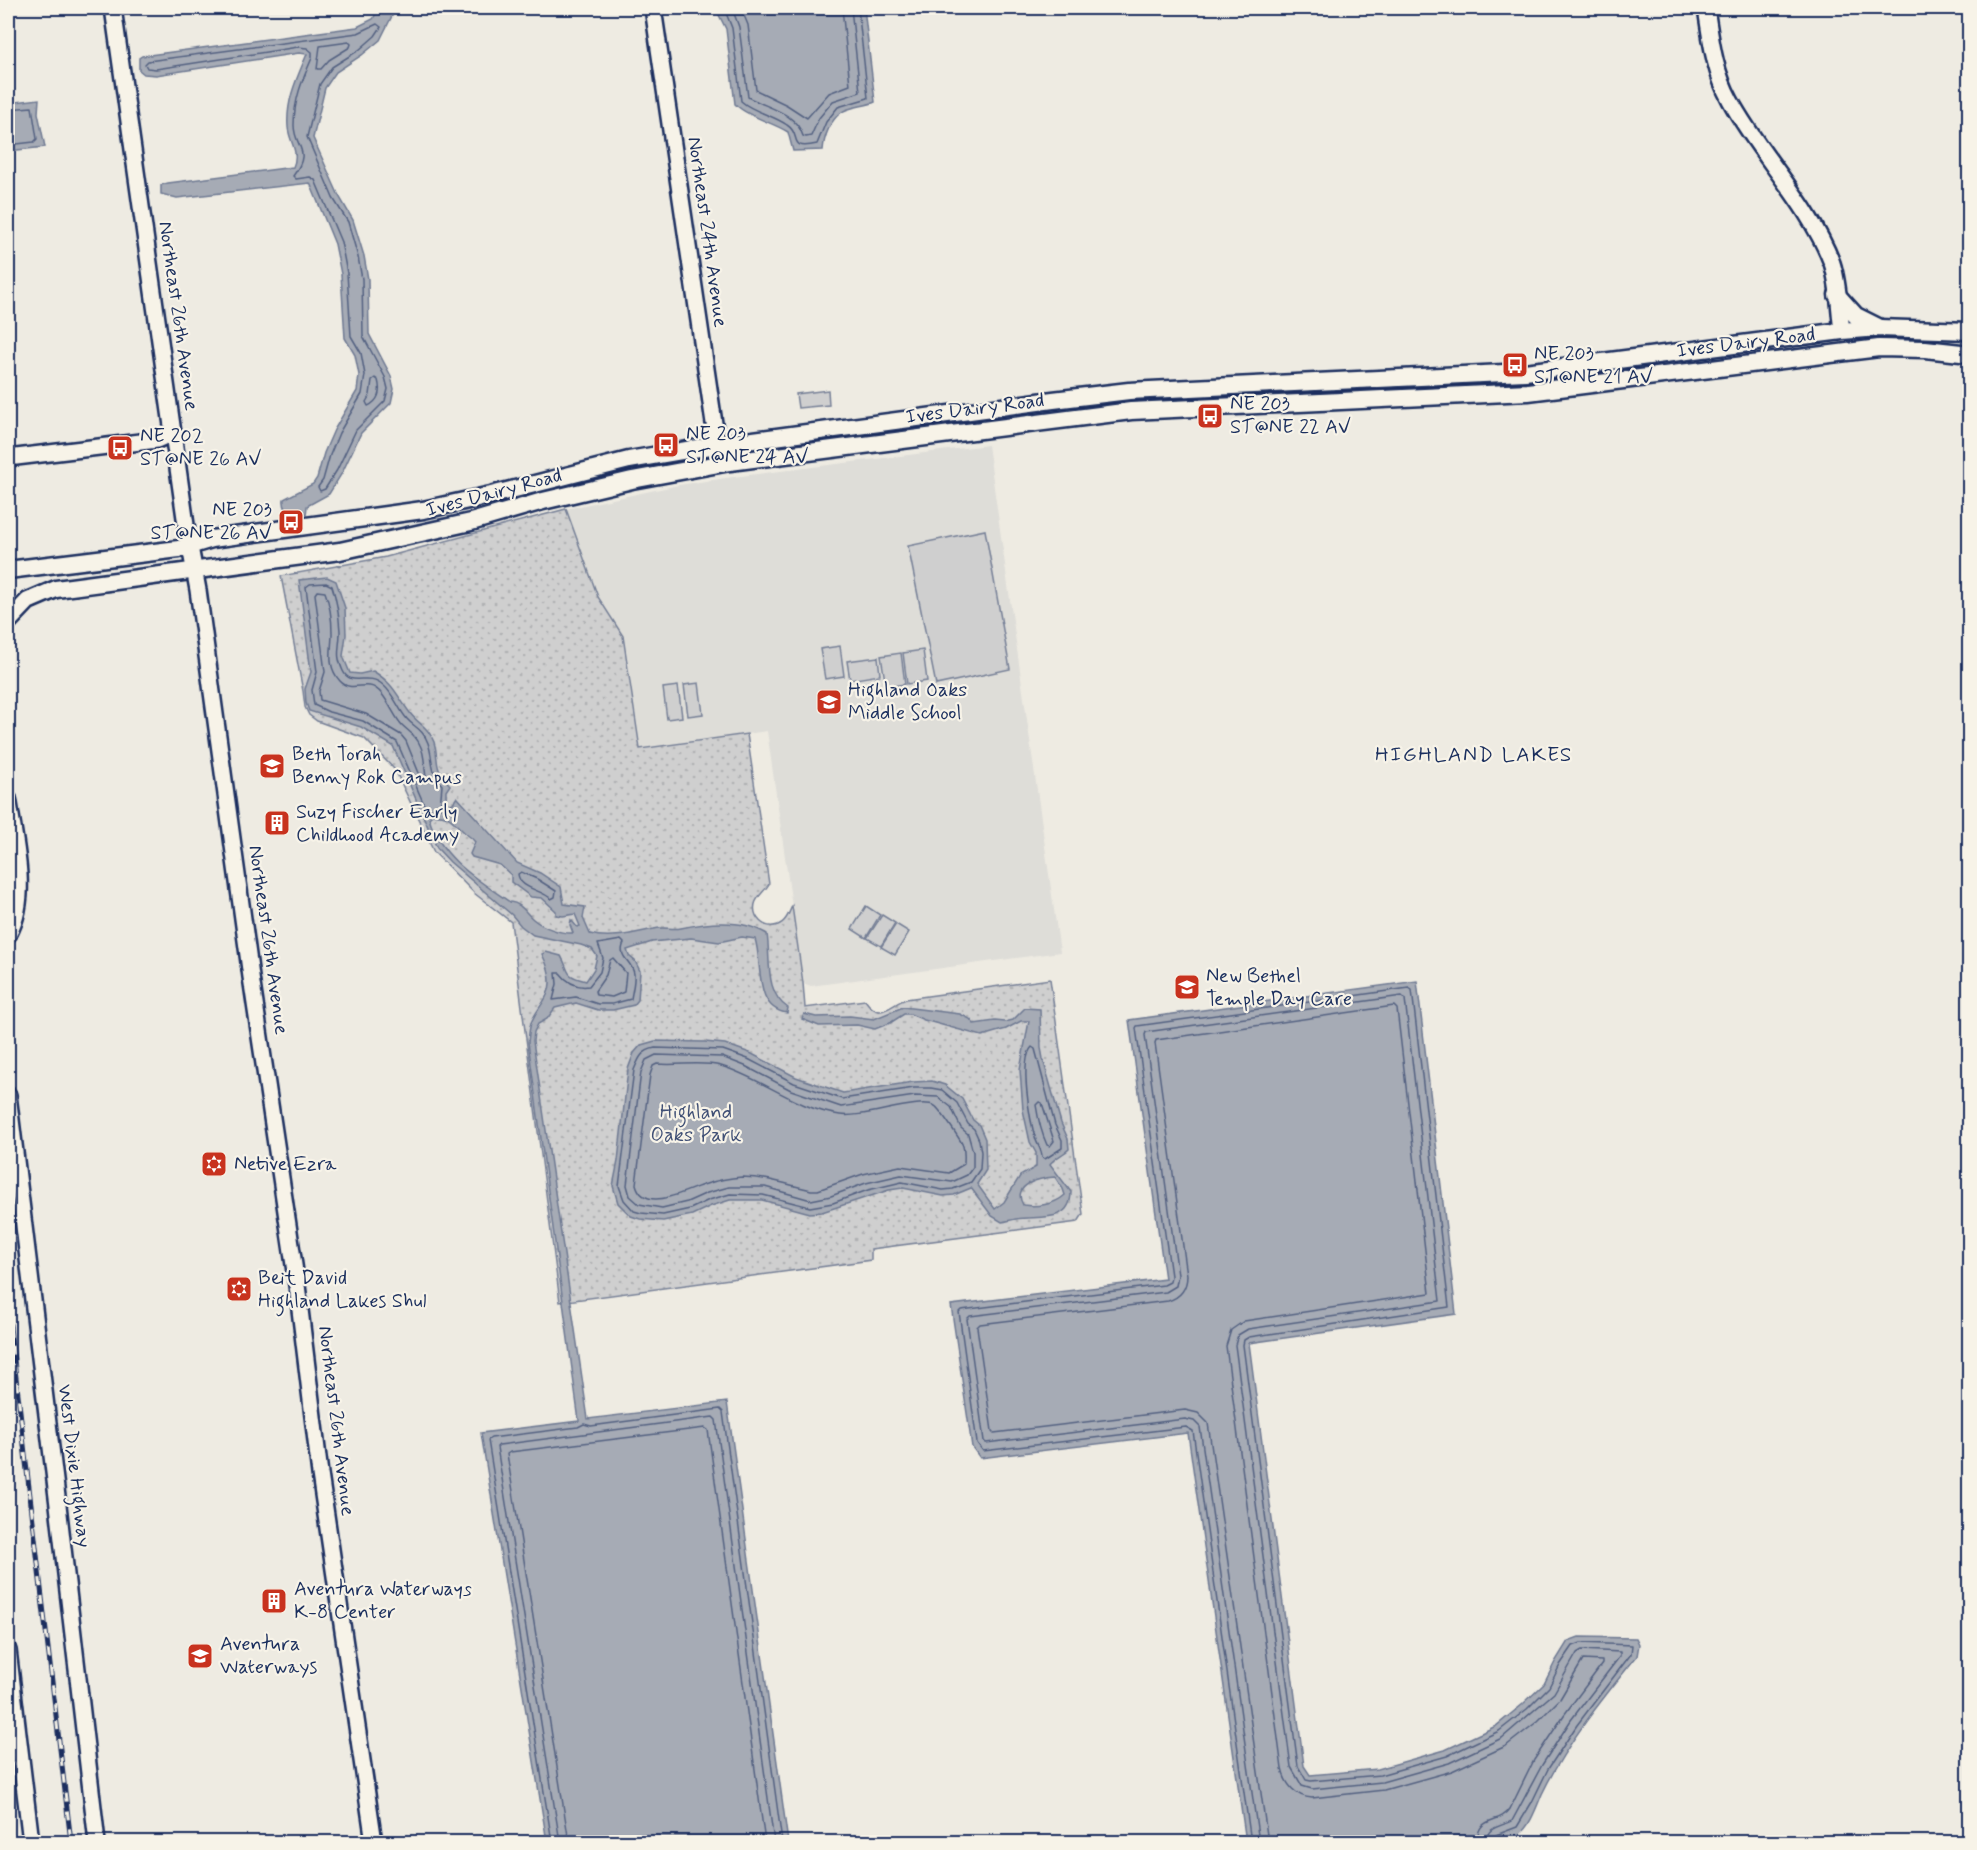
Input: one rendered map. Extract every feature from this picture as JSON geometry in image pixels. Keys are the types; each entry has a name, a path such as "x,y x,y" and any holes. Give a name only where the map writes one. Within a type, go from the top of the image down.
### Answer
{"main road":[{"path":"1837,295 1856,316 1879,328"},
{"name":"Ives Dairy Road","path":"8,570 178,549 212,539 423,510 629,460 716,445 1118,393 1525,372 1879,328 1970,331"},
{"path":"1842,331 1845,352"},
{"name":"Ives Dairy Road","path":"8,622 28,601 56,589 339,551 471,522 543,501 622,482 718,464 1131,411 1528,392 1879,348 1970,354"},
{"path":"8,800 19,895 16,913 8,934"}],"street":[{"name":"Northeast 26th Avenue","path":"113,8 297,1285 320,1474 374,1842"},
{"name":"Northeast 24th Avenue","path":"653,8 718,464"},
{"path":"1706,8 1713,59 1725,91 1745,125 1811,221 1833,267 1842,331"},
{"path":"8,458 157,440 173,433"},
{"name":"West Dixie Highway","path":"8,1095 97,1842"},
{"path":"8,1650 31,1842"}],"shaded area":[{"name":"Highland Oaks Middle School","path":"988,445 1060,952 811,986 803,983 767,731 640,750 623,636 598,597 566,509 679,485"}],"green space":[{"path":"828,390 829,405 798,408 796,394"},
{"name":"Highland Oaks Park","path":"566,509 598,597 623,636 640,749 747,734 769,884 756,901 755,913 764,924 773,926 783,922 792,906 805,1008 865,1000 870,1007 880,1011 906,999 1050,979 1083,1214 1078,1222 871,1249 871,1260 560,1302 511,922 474,893 434,852 395,770 364,738 317,721 309,715 305,707 281,576 386,557"},
{"path":"985,530 1010,669 936,685 908,546"},
{"path":"840,646 844,676 825,679 820,649"},
{"path":"923,650 927,681 907,684 903,653"},
{"path":"901,653 905,684 886,687 881,656"},
{"path":"878,657 880,675 850,680 847,661"},
{"path":"699,683 703,714 688,716 684,685"},
{"path":"678,686 682,717 667,719 663,688"},
{"path":"866,906 880,915 866,938 852,929"},
{"path":"882,915 895,923 881,946 867,938"},
{"path":"896,924 909,932 895,955 881,947"}],"water":[{"path":"379,8 396,8 380,40 336,72 325,88 313,138 339,196 353,220 368,279 369,334 391,376 394,389 391,403 361,433 329,494 307,506 306,515 294,517 285,507 284,499 313,484 334,430 357,391 359,375 355,355 345,338 341,274 335,244 310,183 177,198 161,194 161,185 293,167 295,151 288,127 289,108 293,89 307,54 299,53 156,75 144,74 139,70 139,58 357,27 373,19"},
{"path":"718,8 864,8 875,102 849,109 838,115 828,129 823,150 793,151 788,132 740,109 735,104 726,29"},
{"path":"39,99 38,113 45,147 8,151 8,103"},
{"path":"327,577 336,581 345,608 346,635 343,656 350,673 360,674 373,671 390,685 410,713 432,737 439,768 450,785 446,791 446,800 450,804 457,797 517,863 540,873 561,887 564,904 585,907 583,918 590,934 614,936 657,928 736,923 767,934 772,984 780,1001 788,1008 787,1013 776,1009 764,994 755,939 742,937 719,942 691,938 652,942 627,950 640,971 638,1000 634,1005 613,1010 598,1010 576,1003 555,1008 547,1019 538,1024 533,1041 588,1419 727,1402 788,1842 547,1842 481,1433 579,1421 528,1042 531,1023 550,987 549,970 542,954 546,952 561,956 571,975 586,981 594,969 597,956 592,949 581,945 533,935 450,862 437,848 393,746 361,727 309,711 305,689 311,672 299,580","holes":["432,815 442,815 450,819 474,840 470,854 472,857 500,865 511,875 511,882 531,897 542,898 556,911 556,915 575,914 580,926 577,927 571,920 573,933 546,927 533,919 520,906 510,902 473,876 442,845 429,818"]},
{"path":"1417,981 1456,1314 1249,1343 1304,1766 1310,1775 1378,1769 1445,1750 1496,1726 1523,1704 1544,1684 1568,1641 1579,1637 1636,1638 1639,1644 1637,1656 1573,1740 1552,1775 1530,1821 1523,1831 1515,1836 1483,1842 1246,1842 1188,1433 980,1458 972,1447 951,1305 1165,1279 1129,1020"},
{"path":"903,1007 960,1014 974,1024 1005,1022 1013,1020 1025,1008 1040,1009 1043,1059 1061,1123 1068,1139 1069,1149 1050,1164 1071,1192 1065,1210 1051,1216 1002,1222 992,1216 971,1188 954,1195 943,1196 903,1188 889,1190 822,1212 810,1213 762,1200 730,1200 692,1215 663,1221 631,1216 618,1203 613,1186 628,1069 634,1053 641,1045 655,1041 725,1044 750,1053 796,1077 843,1093 913,1082 932,1081 945,1085 962,1099 985,1139 986,1170 977,1184 995,1209 1004,1202 1020,1176 1036,1167 1036,1153 1030,1142 1023,1110 1020,1070 1029,1021 1021,1021 1006,1029 982,1036 910,1014 904,1014 875,1029 857,1025 819,1026 802,1019 804,1014 816,1017 850,1016 874,1019","holes":["1055,1177 1065,1195 1045,1204 1023,1205 1020,1198 1024,1187 1042,1179"]}],"railway":[{"path":"8,1310 71,1842"}],"place":[{"name":"NE 203 ST@NE 21 AV","path":"1515,365"},
{"name":"NE 203 ST@NE 22 AV","path":"1210,416"},
{"name":"NE 203 ST@NE 24 AV","path":"666,445"},
{"name":"NE 202 ST@NE 26 AV","path":"120,448"},
{"name":"NE 203 ST@NE 26 AV","path":"291,522"},
{"name":"Highland Oaks Middle School","path":"829,702"},
{"name":"Beth Torah Benny Rok Campus","path":"272,766"},
{"name":"Suzy Fischer Early Childhood Academy","path":"277,823"},
{"name":"New Bethel Temple Day Care","path":"1187,987"},
{"name":"Netive Ezra","path":"214,1164"},
{"name":"Beit David Highland Lakes Shul","path":"239,1289"},
{"name":"Aventura Waterways K-8 Center","path":"274,1601"},
{"name":"Aventura Waterways","path":"200,1656"}],"district":[{"name":"HIGHLAND LAKES","path":"1474,755"}]}
